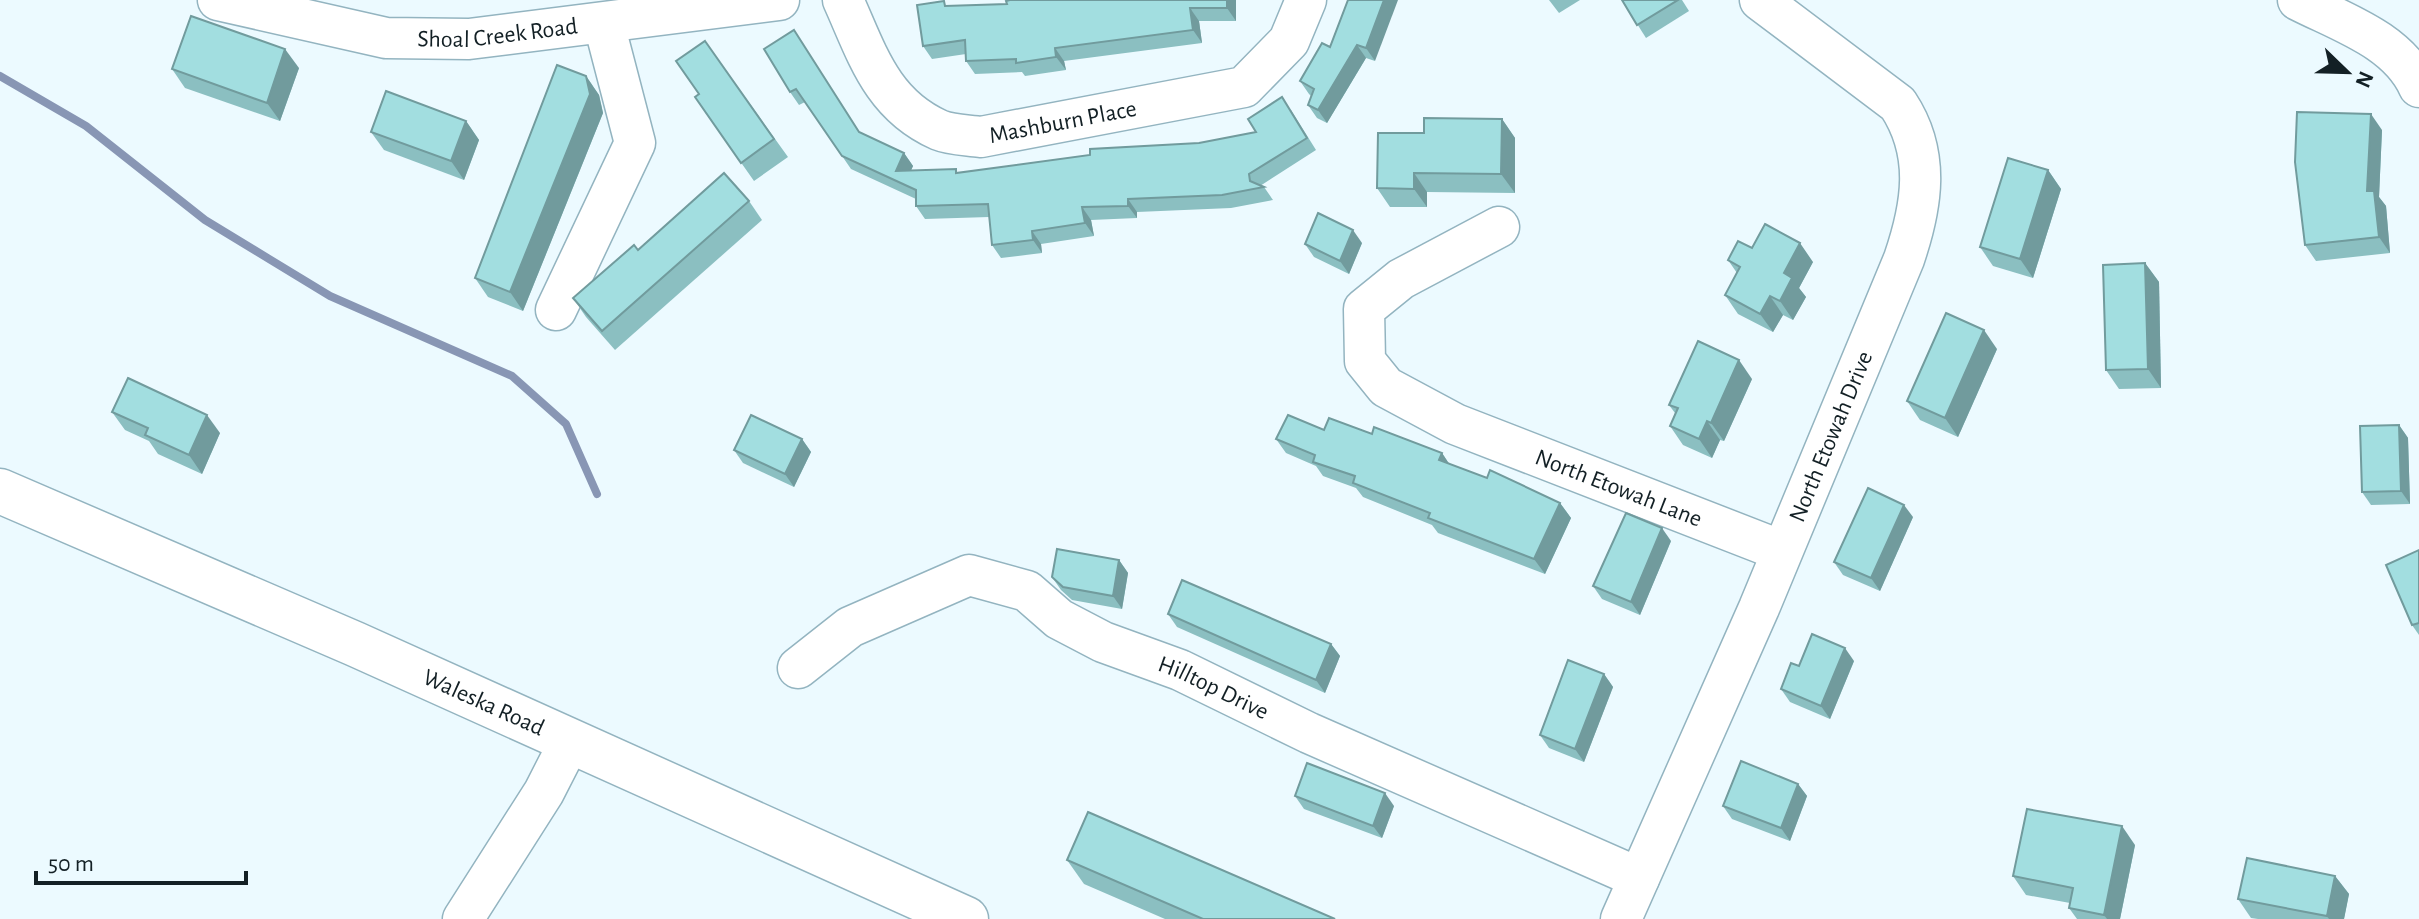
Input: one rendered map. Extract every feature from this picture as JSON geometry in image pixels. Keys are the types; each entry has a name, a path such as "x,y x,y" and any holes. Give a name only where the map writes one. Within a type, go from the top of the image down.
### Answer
{"main road":[{"name":"Waleska Road","path":"0,491 966,919"}],"street":[{"name":"Shoal Creek Road","path":"218,0 386,38 469,39 779,0"},
{"name":"Mashburn Place","path":"843,0 883,87 905,109 941,131 981,137 1244,87 1289,41 1306,0"},
{"name":"North Etowah Drive","path":"1621,919 1782,551 1904,259 1919,214 1922,178 1911,124 1898,104 1760,0"},
{"path":"2298,0 2379,42 2403,61 2419,87"},
{"path":"556,310 635,143 604,24"},
{"name":"North Etowah Lane","path":"1499,227 1401,279 1364,309 1365,361 1386,387 1455,424 1782,551"},
{"name":"Hilltop Drive","path":"798,668 850,627 969,575 1027,591 1059,619 1103,642 1180,670 1309,733 1639,878"},
{"path":"463,919 544,792 570,741"}],"building":[{"path":"1227,0 1227,8 1190,8 1193,30 1055,48 1056,57 1016,63 1016,59 966,61 965,40 923,46 917,5 944,1 945,6 1007,4 1006,1"},
{"path":"1348,0 1384,0 1366,48 1357,45 1318,110 1308,105 1314,89 1300,81 1322,43 1330,47"},
{"path":"1622,0 1678,0 1637,25"},
{"path":"191,16 285,49 267,103 172,69"},
{"path":"794,30 859,132 904,153 896,171 956,169 956,173 1090,155 1090,149 1199,143 1256,132 1248,119 1282,97 1307,138 1249,174 1250,181 1264,187 1222,195 1128,199 1128,206 1082,207 1085,223 1032,231 1033,240 992,245 988,204 916,206 916,190 842,156 796,89 790,92 764,49"},
{"path":"705,41 774,139 741,163 695,97 699,94 676,61"},
{"path":"557,65 586,76 590,94 510,292 475,278"},
{"path":"386,91 466,121 451,161 371,132"},
{"path":"2297,112 2371,114 2367,191 2374,191 2379,237 2305,245 2295,162"},
{"path":"1424,118 1502,119 1501,174 1414,173 1414,189 1377,188 1378,133 1424,133"},
{"path":"2008,158 2048,170 2020,259 1980,247"},
{"path":"724,173 749,201 602,331 573,298 634,245 638,250"},
{"path":"1318,213 1353,230 1340,261 1305,244"},
{"path":"1765,224 1800,243 1784,273 1792,278 1780,301 1770,296 1760,314 1725,295 1740,267 1728,260 1738,241 1752,248"},
{"path":"2145,263 2148,369 2106,370 2103,265"},
{"path":"1946,313 1984,330 1945,418 1907,401"},
{"path":"1698,341 1739,360 1711,423 1707,421 1699,439 1670,426 1678,408 1669,405"},
{"path":"128,378 207,415 189,455 145,435 148,428 112,412"},
{"path":"751,415 802,439 785,474 734,450"},
{"path":"1288,415 1324,430 1329,418 1372,434 1374,427 1442,453 1439,460 1487,478 1490,470 1560,503 1534,559 1428,518 1430,513 1353,483 1355,476 1313,462 1315,455 1276,439"},
{"path":"2399,425 2401,491 2362,492 2360,426"},
{"path":"1868,488 1904,505 1871,578 1834,562"},
{"path":"1626,513 1662,528 1631,602 1593,586"},
{"path":"1057,549 1119,560 1113,596 1063,587 1052,577"},
{"path":"2419,550 2419,623 2412,625 2386,565"},
{"path":"1182,580 1331,644 1316,680 1168,614"},
{"path":"1812,634 1845,648 1821,706 1781,689 1791,663 1799,666"},
{"path":"1568,660 1604,674 1575,749 1540,735"},
{"path":"1741,761 1798,784 1781,828 1723,806"},
{"path":"1307,763 1385,793 1373,826 1295,796"},
{"path":"2027,809 2122,826 2104,915 2069,908 2073,888 2013,876"},
{"path":"1088,812 1335,919 1203,919 1067,860"},
{"path":"2247,858 2335,876 2327,916 2238,899"}],"waterway":[{"path":"0,76 86,126 205,220 330,296 512,376 566,424 597,494"}]}
